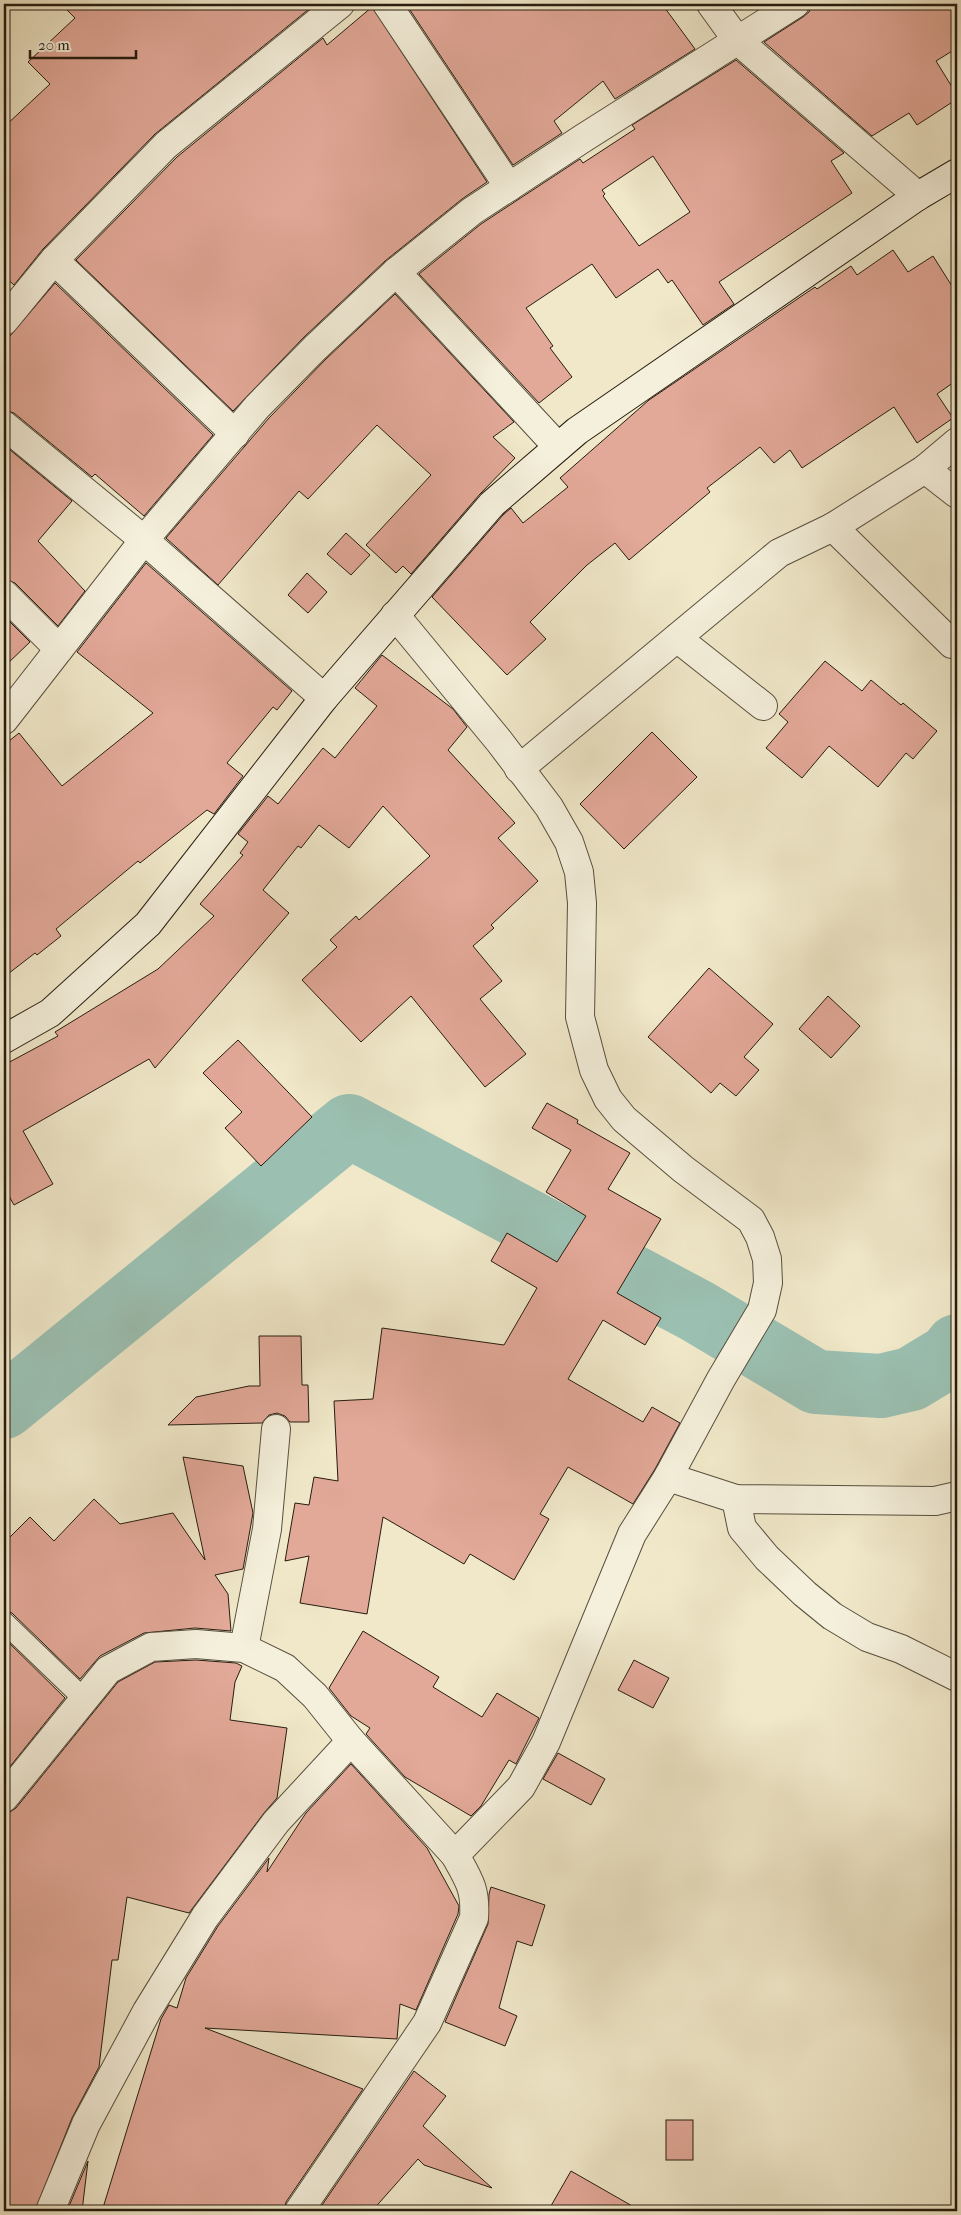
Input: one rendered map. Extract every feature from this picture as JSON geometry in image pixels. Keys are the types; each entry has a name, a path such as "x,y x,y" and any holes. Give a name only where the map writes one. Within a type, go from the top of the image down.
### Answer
{"street":[{"path":"4,321 54,260 166,145 340,4"},
{"path":"387,4 509,187"},
{"path":"711,4 738,40 918,196"},
{"path":"4,720 144,540 234,434 315,348 396,272 472,211 795,4"},
{"path":"4,1039 50,1013 148,924 324,698 492,504 577,431 918,196 957,173"},
{"path":"54,260 234,434"},
{"path":"396,272 558,447"},
{"path":"4,425 144,540 324,698"},
{"path":"520,769 779,553 833,527 925,468 957,442"},
{"path":"925,468 957,494"},
{"path":"833,527 952,644"},
{"path":"4,594 60,650"},
{"path":"395,615 520,769 549,807 569,842 579,872 582,903 580,1017 594,1070 608,1099 624,1119 682,1169 751,1220 760,1237 767,1259 768,1283 762,1310 721,1379 668,1477 632,1534 546,1742 521,1787 455,1855"},
{"path":"677,638 763,706"},
{"path":"244,1648 267,1530 276,1429"},
{"path":"668,1477 736,1499 946,1498 957,1519"},
{"path":"736,1499 742,1528 767,1558 805,1594 832,1616 867,1637 901,1648 957,1677"},
{"path":"4,1798 108,1670 151,1647 196,1644 244,1648 286,1668 315,1696 351,1741 455,1855 473,1886 475,1901 474,1918 427,2023 299,2211"},
{"path":"50,2211 86,2124 147,2011 205,1917 276,1822 351,1741"}],"lane":[{"path":"4,1622 84,1699"}],"building":[{"path":"61,4 306,4 309,9 155,134 43,249 14,285 4,276 4,127 50,84 28,62 75,18"},
{"path":"406,4 662,4 695,49 615,99 603,81 554,121 562,133 513,165"},
{"path":"811,4 957,4 957,48 936,61 957,95 957,99 917,125 909,113 872,136 764,42 803,17 809,12"},
{"path":"372,7 487,182 462,199 385,261 304,337 233,411 76,260 177,157 323,38 327,45"},
{"path":"736,60 844,153 831,161 852,193 719,282 734,304 703,325 672,280 668,283 658,269 616,298 592,264 526,308 553,346 550,348 572,377 539,403 419,274 481,224 580,159 583,163 635,129 632,125","holes":["653,156 690,212 639,246 603,196 605,194 602,190"]},
{"path":"893,250 908,272 933,256 957,294 957,380 937,394 953,418 917,443 894,407 802,468 790,450 774,463 760,447 707,488 710,492 629,560 615,543 587,565 530,622 546,639 507,675 432,597 503,515 511,508 523,523 568,487 560,478 649,400 815,287 817,289 851,266 857,275"},
{"path":"55,283 213,435 144,516 95,474 92,477 14,413 4,410 4,343"},
{"path":"395,294 514,422 493,437 515,458 480,494 411,574 403,566 396,573 366,545 431,475 377,425 308,499 299,491 218,585 166,538 269,418 326,359"},
{"path":"4,445 72,501 38,541 85,591 58,626 15,583 4,579"},
{"path":"346,533 370,555 351,575 327,554"},
{"path":"146,563 292,691 277,710 273,707 227,763 243,776 214,814 207,810 140,863 138,861 56,929 61,936 4,977 4,745 19,733 62,786 153,713 77,652"},
{"path":"307,573 327,592 308,613 288,595"},
{"path":"4,616 30,642 4,667"},
{"path":"382,655 453,709 467,727 448,750 515,823 498,838 538,881 491,925 494,928 473,946 502,981 480,999 526,1054 485,1087 411,996 361,1042 302,980 337,947 330,940 356,916 359,920 430,856 383,806 349,848 319,825 301,848 298,846 263,890 289,913 155,1068 149,1059 23,1131 53,1184 14,1205 4,1187 4,1065 58,1036 55,1032 158,969 214,916 200,904 243,855 240,853 248,842 238,834 268,796 278,804 323,748 335,758 377,706 355,688"},
{"path":"825,661 862,691 871,680 937,731 913,759 906,753 878,787 829,746 802,778 766,748 788,722 779,714"},
{"path":"652,732 697,777 624,849 580,804"},
{"path":"709,968 773,1024 744,1057 759,1070 736,1096 720,1083 711,1093 648,1037"},
{"path":"828,996 860,1026 831,1058 799,1029"},
{"path":"238,1040 312,1117 261,1166 225,1128 242,1112 203,1073"},
{"path":"547,1103 578,1120 577,1123 630,1153 608,1189 661,1219 617,1293 661,1318 645,1345 603,1320 568,1379 643,1422 652,1407 680,1423 633,1504 568,1467 540,1514 549,1519 514,1580 470,1554 464,1564 383,1517 367,1614 300,1603 309,1556 285,1561 295,1503 309,1505 314,1477 338,1481 334,1401 373,1399 382,1328 504,1345 537,1288 491,1261 507,1233 557,1262 586,1216 546,1192 571,1150 532,1128"},
{"path":"259,1336 301,1336 302,1385 308,1385 309,1422 290,1422 285,1416 277,1413 269,1415 262,1423 168,1425 196,1397 249,1386 260,1386"},
{"path":"183,1457 243,1466 253,1513 243,1569 215,1575 228,1594 231,1631 195,1628 144,1633 100,1656 80,1679 12,1613 4,1610 4,1543 30,1517 54,1541 94,1499 120,1524 173,1513 205,1560"},
{"path":"363,1631 439,1677 433,1687 482,1717 497,1693 539,1718 516,1764 509,1760 481,1806 471,1816 405,1777 366,1734 370,1728 351,1716 329,1688"},
{"path":"4,1638 65,1698 4,1774"},
{"path":"196,1660 236,1663 242,1666 235,1682 230,1720 287,1728 277,1798 189,1913 127,1897 118,1960 112,1960 99,2067 72,2118 35,2211 4,2211 4,1813 16,1808 118,1682 155,1662"},
{"path":"634,1660 669,1678 653,1708 618,1690"},
{"path":"558,1753 605,1779 591,1805 543,1779"},
{"path":"351,1764 427,1848 459,1906 458,1914 416,2010 400,2004 397,2039 205,2028 363,2089 286,2202 284,2211 102,2211 161,2019 169,2005 177,2008 186,1978 218,1926 269,1858 267,1872 306,1813"},
{"path":"491,1887 545,1905 532,1946 517,1941 499,2008 517,2016 505,2046 445,2022 488,1924"},
{"path":"414,2071 446,2096 423,2126 492,2188 424,2165 418,2159 372,2211 318,2211"},
{"path":"666,2120 693,2120 693,2160 666,2160"},
{"path":"88,2161 82,2211 67,2211"},
{"path":"571,2171 641,2211 548,2211"}],"waterway":[{"path":"4,1407 349,1126 697,1311 816,1382 881,1386 911,1379 949,1356 957,1346"}]}
